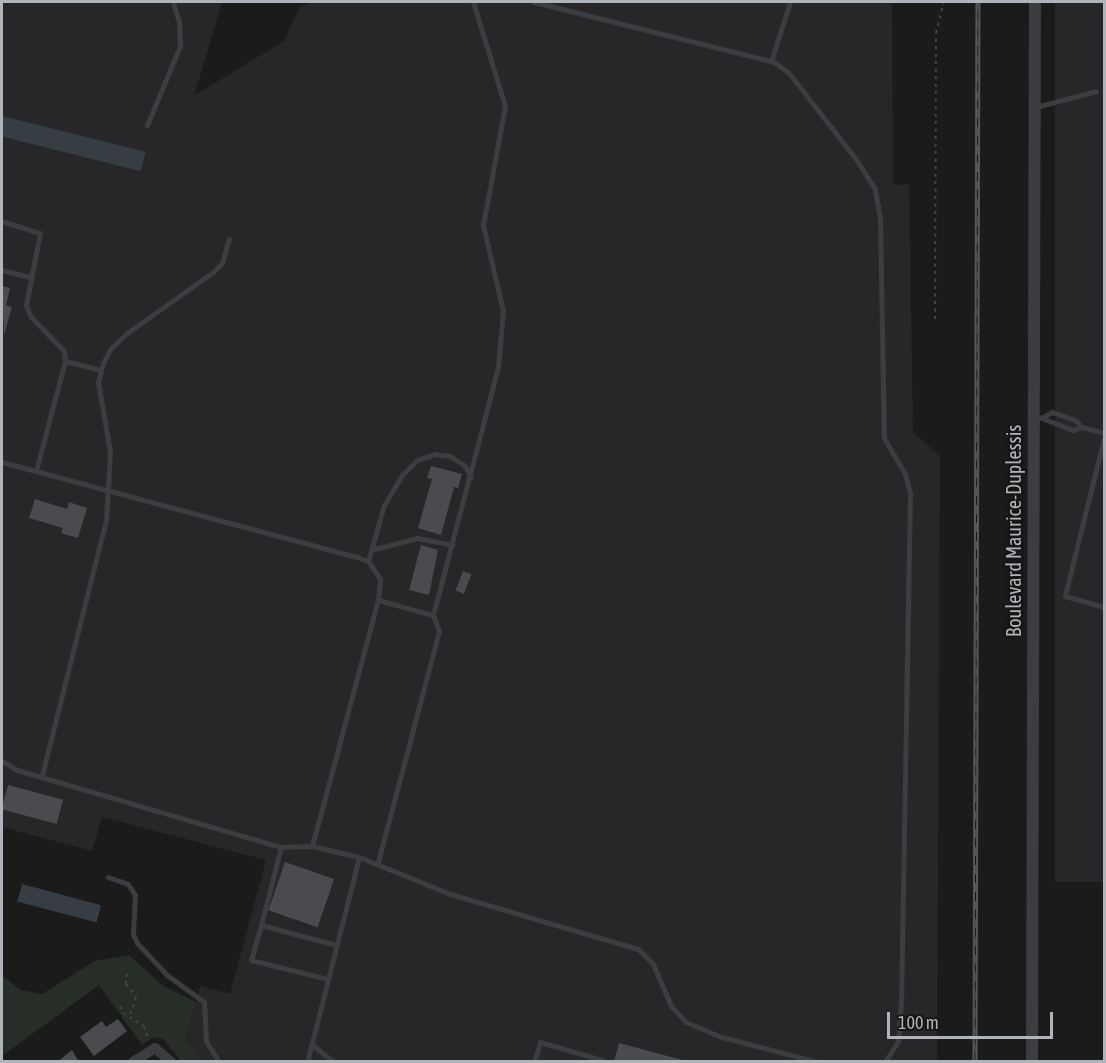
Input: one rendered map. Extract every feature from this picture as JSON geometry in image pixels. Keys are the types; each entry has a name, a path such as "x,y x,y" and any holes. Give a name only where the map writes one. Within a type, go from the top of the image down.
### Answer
{"street":[{"name":"Boulevard Maurice-Duplessis","path":"1032,1062 1038,416 1035,2"},
{"path":"133,1062 158,1049 171,1062"}],"lane":[{"path":"147,125 180,46 180,22 173,2"},
{"path":"378,862 439,631 433,615 471,477 502,335 501,290 483,225 504,106 474,2"},
{"path":"534,2 771,61 789,72 856,159 875,190 880,217 884,438 905,474 910,493 902,1002 898,1041 885,1062"},
{"path":"771,61 790,2"},
{"path":"1036,107 1096,91"},
{"path":"2,221 40,233 26,293 31,317 58,342 65,361 36,471"},
{"path":"42,775 106,520 110,452 98,382 100,370 111,348 127,333 213,272 222,263 230,239"},
{"path":"2,270 30,277"},
{"path":"65,361 100,370"},
{"path":"1038,416 1052,412 1075,420 1082,427 1104,433"},
{"path":"1038,416 1050,424 1073,430 1082,427"},
{"path":"1104,438 1065,596 1104,607"},
{"path":"368,561 393,488 417,460 435,454 450,456 464,465 471,477"},
{"path":"2,462 368,561 380,579 378,600 312,846"},
{"path":"371,550 417,538 452,545"},
{"path":"378,600 433,615"},
{"path":"2,761 281,847 312,846 378,862 450,894 638,949 653,964 671,1006 686,1022 722,1037 818,1062"},
{"path":"281,847 251,960 328,979"},
{"path":"307,1062 359,857"},
{"path":"108,878 128,884 135,895 133,934 137,943 167,975 204,1002 207,1041 219,1062"},
{"path":"261,925 336,945"},
{"path":"534,1062 540,1042 602,1059"},
{"path":"311,1044 334,1062"}],"path":[{"path":"935,319 936,33 944,2"},
{"path":"127,974 126,984 136,997 130,1016"},
{"path":"120,1006 144,1026 149,1040"},
{"path":"353,1062 359,1062"}],"shaded area":[{"path":"2,2 222,2 194,96 284,41 299,8 312,2 892,2 893,185 909,184 913,432 940,456 937,1061 203,1061 186,1042 200,986 230,994 266,860 102,817 92,851 2,827"},
{"path":"1055,2 1104,2 1104,882 1055,882"},
{"path":"2,116 146,152 141,171 2,137"},
{"path":"22,884 101,905 97,923 17,901"},
{"path":"129,955 162,985 196,1002 186,1041 203,1061 181,1061 163,1039 153,1037 142,1045 99,985 2,1056 2,975 20,990 42,994 95,961"}],"building":[{"path":"2,286 10,288 6,305 12,307 4,335"},
{"path":"431,466 462,474 458,488 454,487 441,535 418,528 432,479 427,478"},
{"path":"35,499 67,509 69,502 87,508 78,538 61,533 63,528 29,518"},
{"path":"421,545 438,550 429,595 409,590"},
{"path":"463,571 471,574 464,594 455,591"},
{"path":"8,785 63,800 57,824 2,809"},
{"path":"285,862 334,879 318,927 268,910"},
{"path":"118,1019 127,1031 94,1056 80,1037 102,1021 106,1027"},
{"path":"619,1043 686,1061 686,1062 614,1062"},
{"path":"72,1050 79,1062 57,1062"}],"railway":[{"path":"975,1062 978,2"}]}
